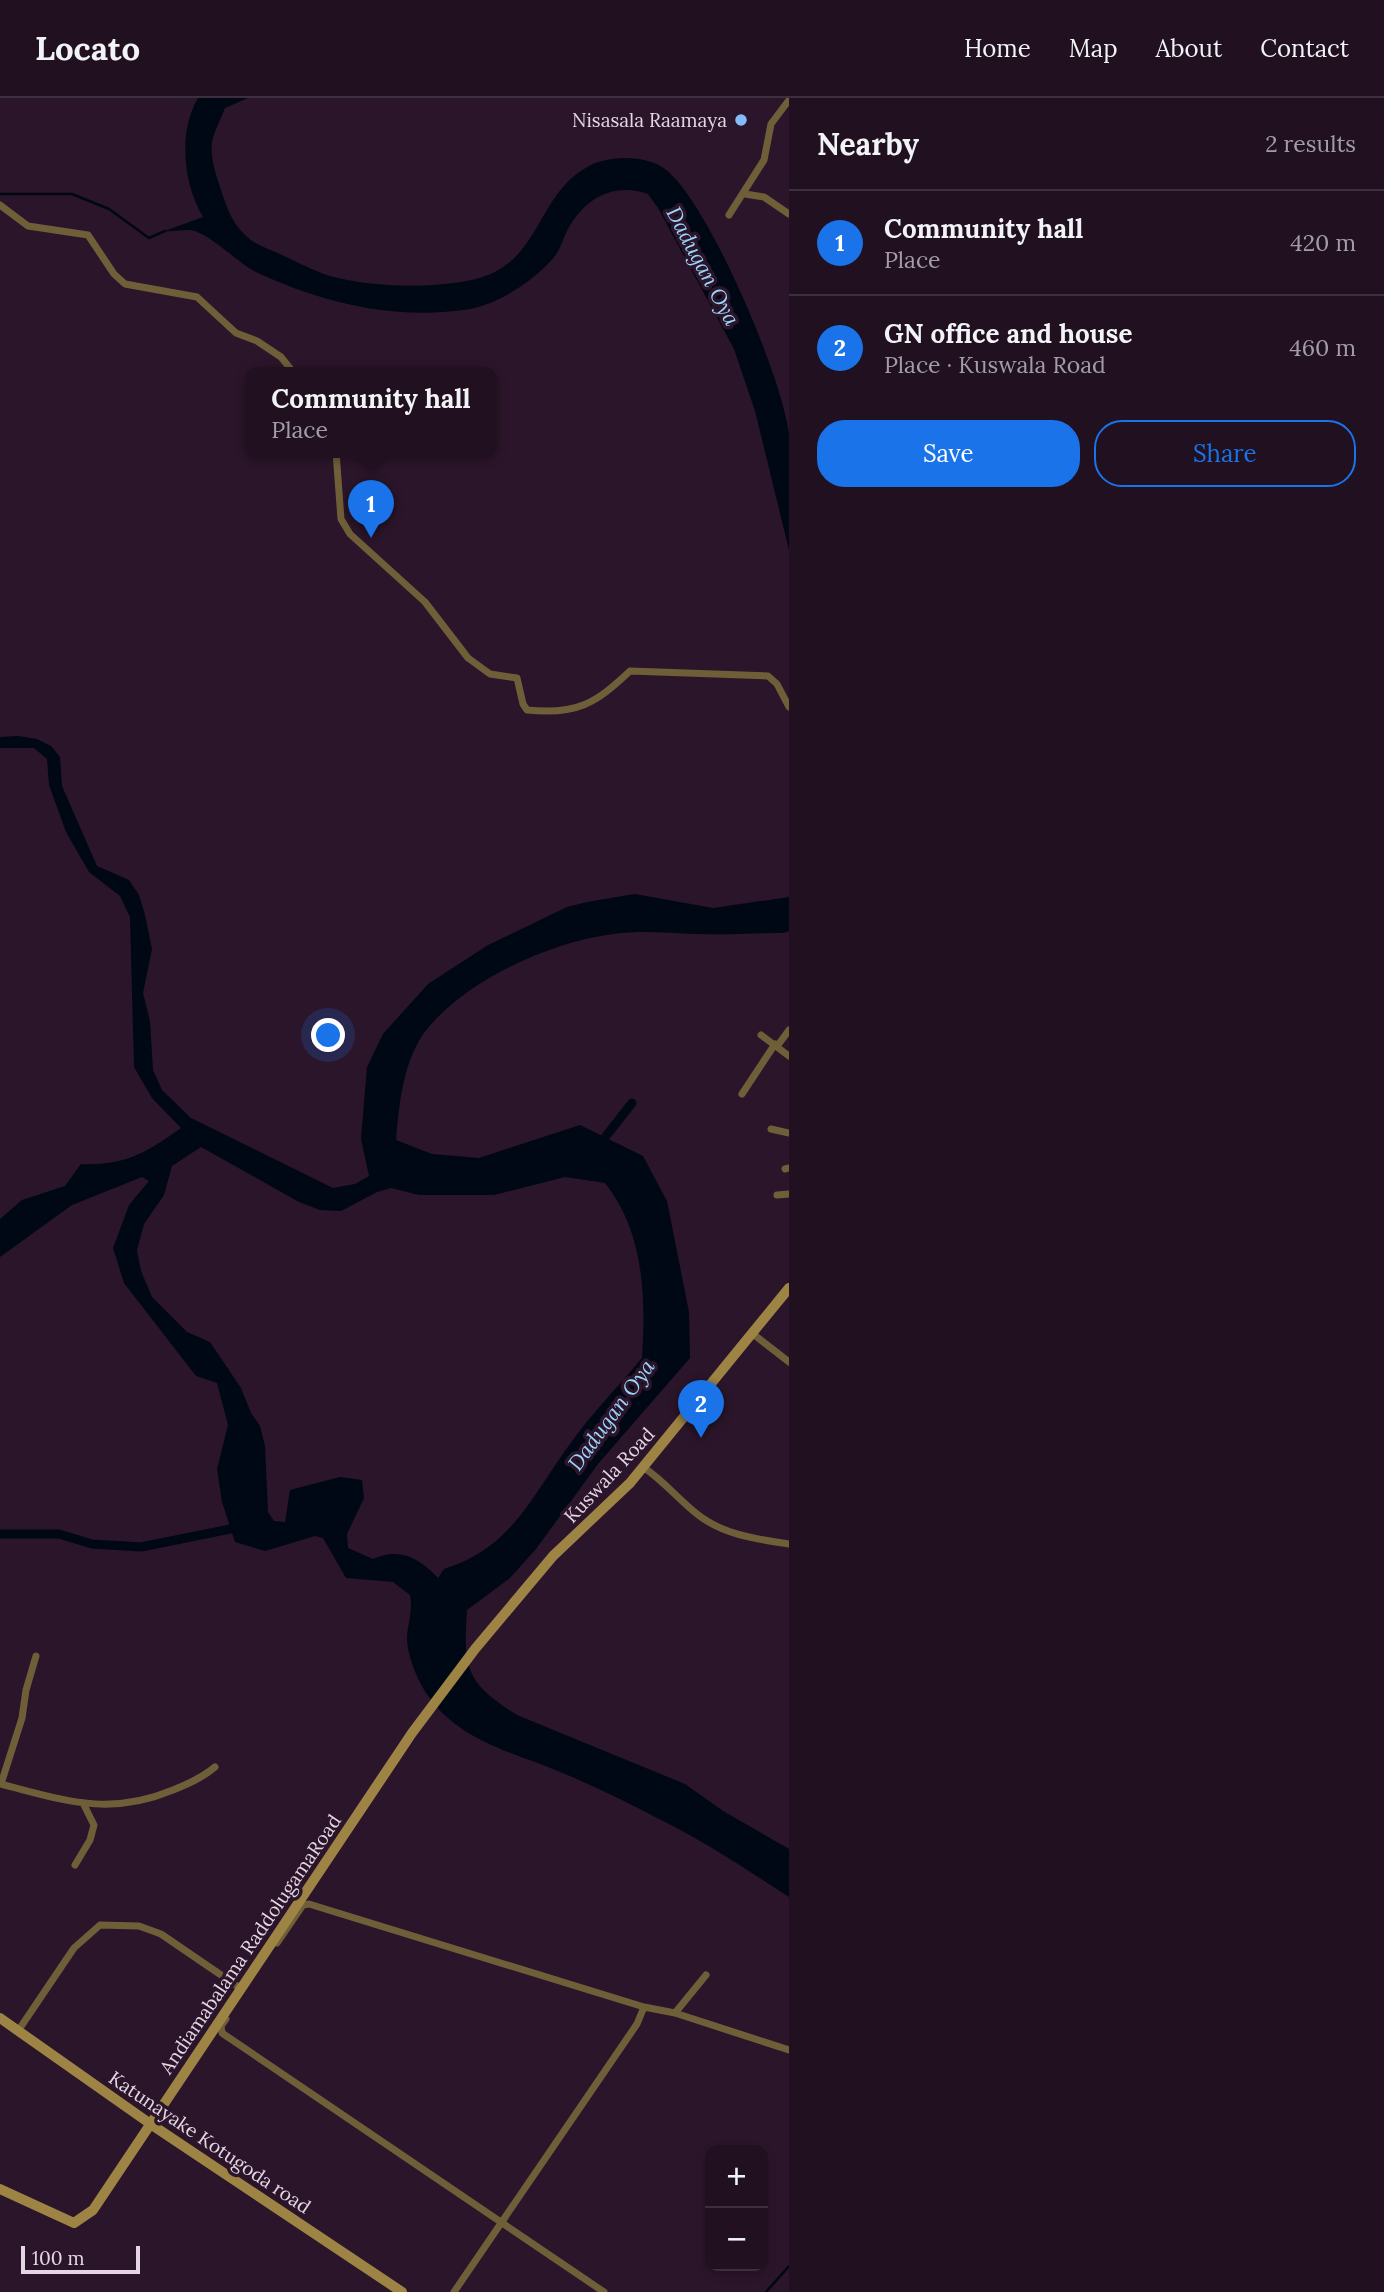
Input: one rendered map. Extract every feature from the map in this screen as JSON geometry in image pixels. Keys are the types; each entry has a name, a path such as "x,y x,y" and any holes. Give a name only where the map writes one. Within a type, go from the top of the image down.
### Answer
{"street":[{"path":"729,215 745,194 764,160 771,124 789,100"},
{"path":"745,194 764,197 789,214"},
{"path":"0,205 27,226 88,235 114,274 125,284 197,297 236,333 257,341 281,357 289,367"},
{"path":"336,458 341,519 350,534 425,602 468,657 490,674 517,678 527,710 580,709 601,698 630,671 768,676 777,684 789,707"},
{"path":"742,1094 789,1030"},
{"path":"761,1035 777,1044 789,1056"},
{"path":"771,1129 789,1133"},
{"path":"777,1195 789,1194"},
{"name":"Kuswala Road","path":"475,1649 553,1556 604,1509 643,1467 789,1288"},
{"path":"753,1334 789,1362"},
{"path":"643,1467 664,1480 706,1521 741,1536 789,1544"},
{"name":"Andiamabalama RaddolugamaRoad","path":"0,2189 74,2224 93,2210 412,1733 475,1649"},
{"path":"36,1656 26,1690 22,1718 0,1784 82,1803 124,1805 148,1800 202,1778 215,1767"},
{"path":"75,1864 90,1840 94,1825 82,1803"},
{"path":"604,2292 222,2033 221,2026 303,1905 309,1904 644,2007 675,2013 789,2050"},
{"path":"18,2031 74,1948 100,1925 139,1926 162,1934 240,1987"},
{"path":"675,2013 705,1975"},
{"path":"454,2292 636,2024 644,2007"},
{"name":"Katunayake Kotugoda road","path":"0,2018 152,2125 402,2292"}],"water":[{"name":"Dadugan Oya","path":"198,98 248,98 225,108 212,142 212,158 223,198 240,230 258,244 312,269 330,276 362,282 429,285 461,282 488,275 508,264 523,249 556,196 570,179 589,166 607,160 628,158 648,161 665,169 682,187 702,216 722,252 773,374 789,434 789,550 755,411 734,349 648,194 624,190 602,195 592,201 575,218 556,254 536,275 488,304 463,310 436,312 357,306 305,292 256,272 197,232 162,232 203,217 191,189 186,158 188,126"},
{"name":"Dadugan Oya","path":"0,737 37,739 51,746 60,757 62,786 97,866 129,880 139,895 152,949 143,993 150,1021 153,1070 162,1090 191,1118 333,1188 355,1184 369,1176 361,1139 367,1067 383,1034 428,984 488,945 567,907 635,894 713,908 789,897 789,931 783,933 645,932 588,938 536,955 484,981 441,1014 417,1045 403,1084 396,1140 432,1154 479,1158 580,1125 643,1156 667,1201 689,1312 690,1358 598,1464 536,1549 510,1578 467,1610 468,1661 471,1673 487,1693 517,1715 685,1784 723,1811 789,1849 789,1897 726,1857 630,1804 551,1768 491,1745 463,1730 439,1710 421,1684 409,1652 407,1637 411,1611 410,1595 393,1582 346,1578 323,1538 315,1536 265,1551 235,1542 222,1502 217,1469 228,1425 217,1383 196,1376 124,1283 113,1248 129,1205 149,1181 142,1177 72,1205 0,1257 0,1219 22,1200 65,1186 81,1164 110,1163 134,1156 181,1128 152,1098 134,1067 130,917 120,896 89,872 66,832 49,785 47,759 34,748 0,748","holes":["201,1147 299,1202 320,1210 341,1211 377,1192 391,1188 419,1195 494,1195 565,1177 605,1183 628,1222 640,1266 642,1358 578,1433 518,1518 487,1548 444,1569 438,1578 424,1565 400,1554 373,1559 348,1548 347,1534 364,1498 362,1480 340,1477 290,1490 285,1522 274,1521 268,1512 265,1446 260,1426 251,1413 241,1388 210,1342 187,1332 152,1297 141,1271 137,1250 144,1224 164,1195 172,1166"]}],"waterway":[{"path":"0,194 72,194 109,209 149,238 165,231"},
{"path":"599,1145 632,1103"},
{"path":"0,1534 59,1534 92,1544 141,1547 240,1527"},
{"path":"766,2292 789,2266"}],"place":[{"name":"Nisasala Raamaya","path":"741,120"},
{"name":"Community hall","path":"371,538"},
{"name":"GN office and house","path":"701,1438"}]}
